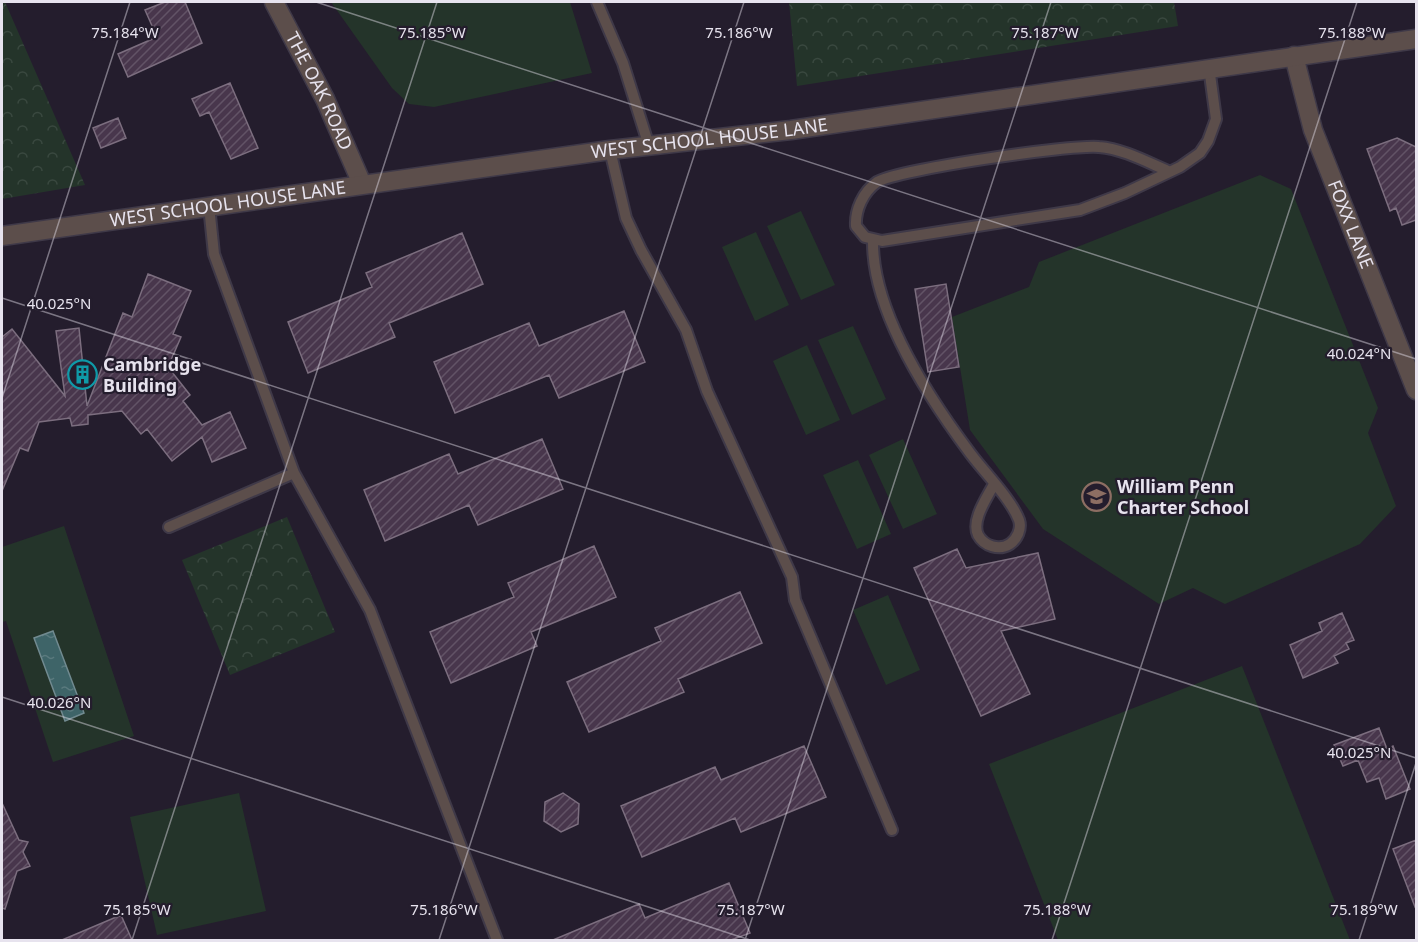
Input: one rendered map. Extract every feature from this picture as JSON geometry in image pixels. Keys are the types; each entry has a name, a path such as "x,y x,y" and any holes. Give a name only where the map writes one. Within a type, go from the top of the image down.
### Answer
{"street":[{"name":"THE OAK ROAD","path":"274,2 325,99 362,184"},
{"name":"WEST SCHOOL HOUSE LANE","path":"2,236 610,150 744,137 1416,39"},
{"name":"FOXX LANE","path":"1294,56 1313,130 1416,390"}],"lane":[{"path":"597,2 623,63 649,146"},
{"path":"1168,171 1115,149 1083,146 897,174 876,183 857,210 856,226 865,237 882,242 1080,210 1125,193 1191,160 1204,147 1213,130 1216,109 1209,68"},
{"path":"610,150 626,218 641,250 686,330 707,391 792,578 795,600 892,830"},
{"path":"209,206 214,254 294,473 370,610 497,940"},
{"path":"873,241 878,284 918,376 941,415 994,484 1013,510 1020,526 1016,538 1004,547 989,545 983,541 976,529 979,515 994,484"},
{"path":"169,527 294,473"}],"green space":[{"path":"2,2 5,2 85,185 2,199"},
{"path":"331,2 570,2 592,73 434,107 409,104 392,88"},
{"path":"789,2 1174,2 1178,26 797,86"},
{"path":"1260,175 1291,189 1378,408 1368,433 1396,506 1360,544 1225,604 1193,588 1159,604 1043,529 970,430 952,317 1029,287 1039,262"},
{"path":"801,211 835,285 801,300 767,226"},
{"path":"756,232 789,305 755,321 722,247"},
{"path":"853,326 886,399 852,415 818,340"},
{"path":"807,345 840,420 806,435 773,361"},
{"path":"903,439 937,514 903,529 869,455"},
{"path":"858,460 891,534 857,549 823,475"},
{"path":"287,517 335,632 230,675 182,560"},
{"path":"64,526 134,736 53,762 6,621 2,622 2,547"},
{"path":"888,595 920,670 886,685 853,610"},
{"path":"1242,666 1350,940 1058,940 989,764"},
{"path":"239,793 266,911 157,935 130,817"}],"water":[{"path":"53,631 84,713 65,721 34,638"}],"building":[{"path":"165,2 185,2 202,43 128,77 118,54 157,37 145,10"},
{"path":"230,83 258,148 231,159 209,112 200,116 192,99"},
{"path":"118,118 126,138 101,148 93,128"},
{"path":"1397,138 1416,147 1416,220 1402,225 1396,208 1390,211 1367,149"},
{"path":"462,233 483,284 389,323 395,337 308,373 288,322 372,287 366,273"},
{"name":"Cambridge Building","path":"148,274 191,291 173,334 181,337 168,367 190,395 183,401 202,425 230,412 246,448 212,462 202,437 172,461 147,429 141,434 122,411 88,415 88,424 72,426 70,418 39,422 28,451 20,448 2,491 2,337 12,329 65,396 56,331 79,328 87,406 123,313 132,317"},
{"path":"946,284 959,367 928,372 915,289"},
{"path":"624,311 645,362 559,398 549,375 455,413 434,362 529,323 539,346"},
{"path":"542,439 563,489 478,525 469,505 385,541 364,490 449,454 458,474"},
{"path":"594,546 616,597 531,632 537,646 451,683 430,632 514,597 508,583"},
{"path":"957,549 966,568 1038,553 1055,619 1001,631 1030,694 981,716 914,568"},
{"path":"740,592 762,643 678,679 684,692 589,732 567,682 661,641 655,628"},
{"path":"1342,613 1354,640 1346,643 1349,649 1334,656 1338,663 1303,678 1290,645 1322,631 1319,623"},
{"path":"1379,728 1387,749 1393,746 1410,789 1386,799 1379,778 1367,782 1358,760 1343,766 1334,745"},
{"path":"804,746 826,797 741,832 735,818 642,857 621,806 715,767 721,780"},
{"path":"563,793 579,804 578,824 561,832 544,821 545,802"},
{"path":"2,803 19,840 28,842 23,852 30,866 17,871 5,909 2,908"},
{"path":"1416,840 1416,906 1415,907 1393,849"},
{"path":"729,883 750,933 731,940 553,940 639,904 645,918"},
{"path":"121,915 132,940 62,940"}],"place":[{"name":"Cambridge Building","path":"82,375"},
{"name":"William Penn Charter School","path":"1096,497"}]}
